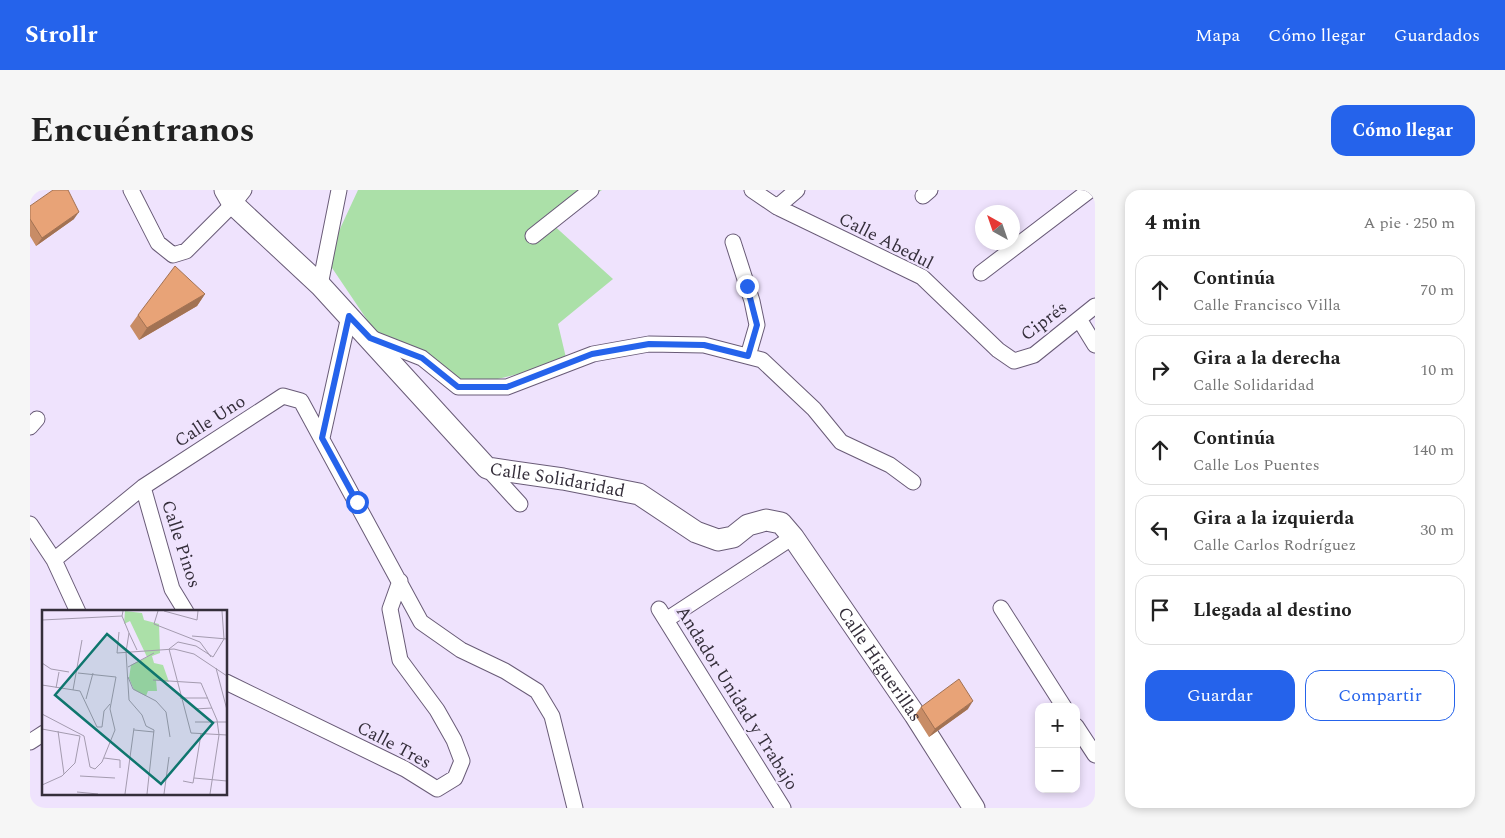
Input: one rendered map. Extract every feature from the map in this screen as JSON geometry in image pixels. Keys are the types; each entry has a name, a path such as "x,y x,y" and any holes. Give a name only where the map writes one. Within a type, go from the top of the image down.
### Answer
{"main road":[{"name":"Calle Solidaridad","path":"234,195 370,338 488,468 564,478 638,494 696,532 718,540 733,537 748,525 766,520 787,530"},
{"name":"Calle Higuerillas","path":"787,530 915,715 974,808"}],"street":[{"path":"131,190 158,243 173,255 186,251 234,195"},
{"path":"320,285 339,190"},
{"path":"533,236 591,190"},
{"name":"Calle Abedul","path":"752,190 777,207 922,277 998,350 1014,361"},
{"path":"777,207 797,190"},
{"path":"981,273 1090,190"},
{"path":"733,242 752,301 757,325 748,356"},
{"name":"Ciprés","path":"1014,361 1034,355 1095,306"},
{"path":"349,316 322,438 421,622 461,650 505,671 536,691 552,716 575,808"},
{"path":"1079,318 1095,345"},
{"path":"370,338 422,358 458,387 507,387 592,354 649,344 704,345 748,356 762,360 814,409 841,442 890,465 913,482"},
{"name":"Calle Uno","path":"54,560 143,487 283,396 301,401 322,438"},
{"path":"488,468 520,504"},
{"name":"Calle Pinos","path":"143,487 172,589 185,610"},
{"path":"30,524 54,560 77,610"},
{"name":"Andador Unidad y Trabajo","path":"782,808 662,614 787,530"},
{"name":"Calle Tres","path":"228,681 406,769 437,789 455,778 462,761 454,740 437,710 400,660 390,609 400,581"},
{"path":"1001,608 1061,703"},
{"path":"1080,732 1095,755"},
{"path":"30,742 42,734"}],"green space":[{"path":"358,190 602,190 550,222 613,279 558,324 567,362 465,387 382,342 326,259"}],"building":[{"path":"53,190 68,190 79,212 42,238 30,219 30,206"},
{"path":"175,266 205,294 147,328 138,315"},
{"path":"959,679 973,701 935,729 921,707"}],"route":[{"path":"357,502 322,438 349,316 370,338 422,358 458,387 507,387 592,354 649,344 704,345 748,356 757,325 747,286"}]}
